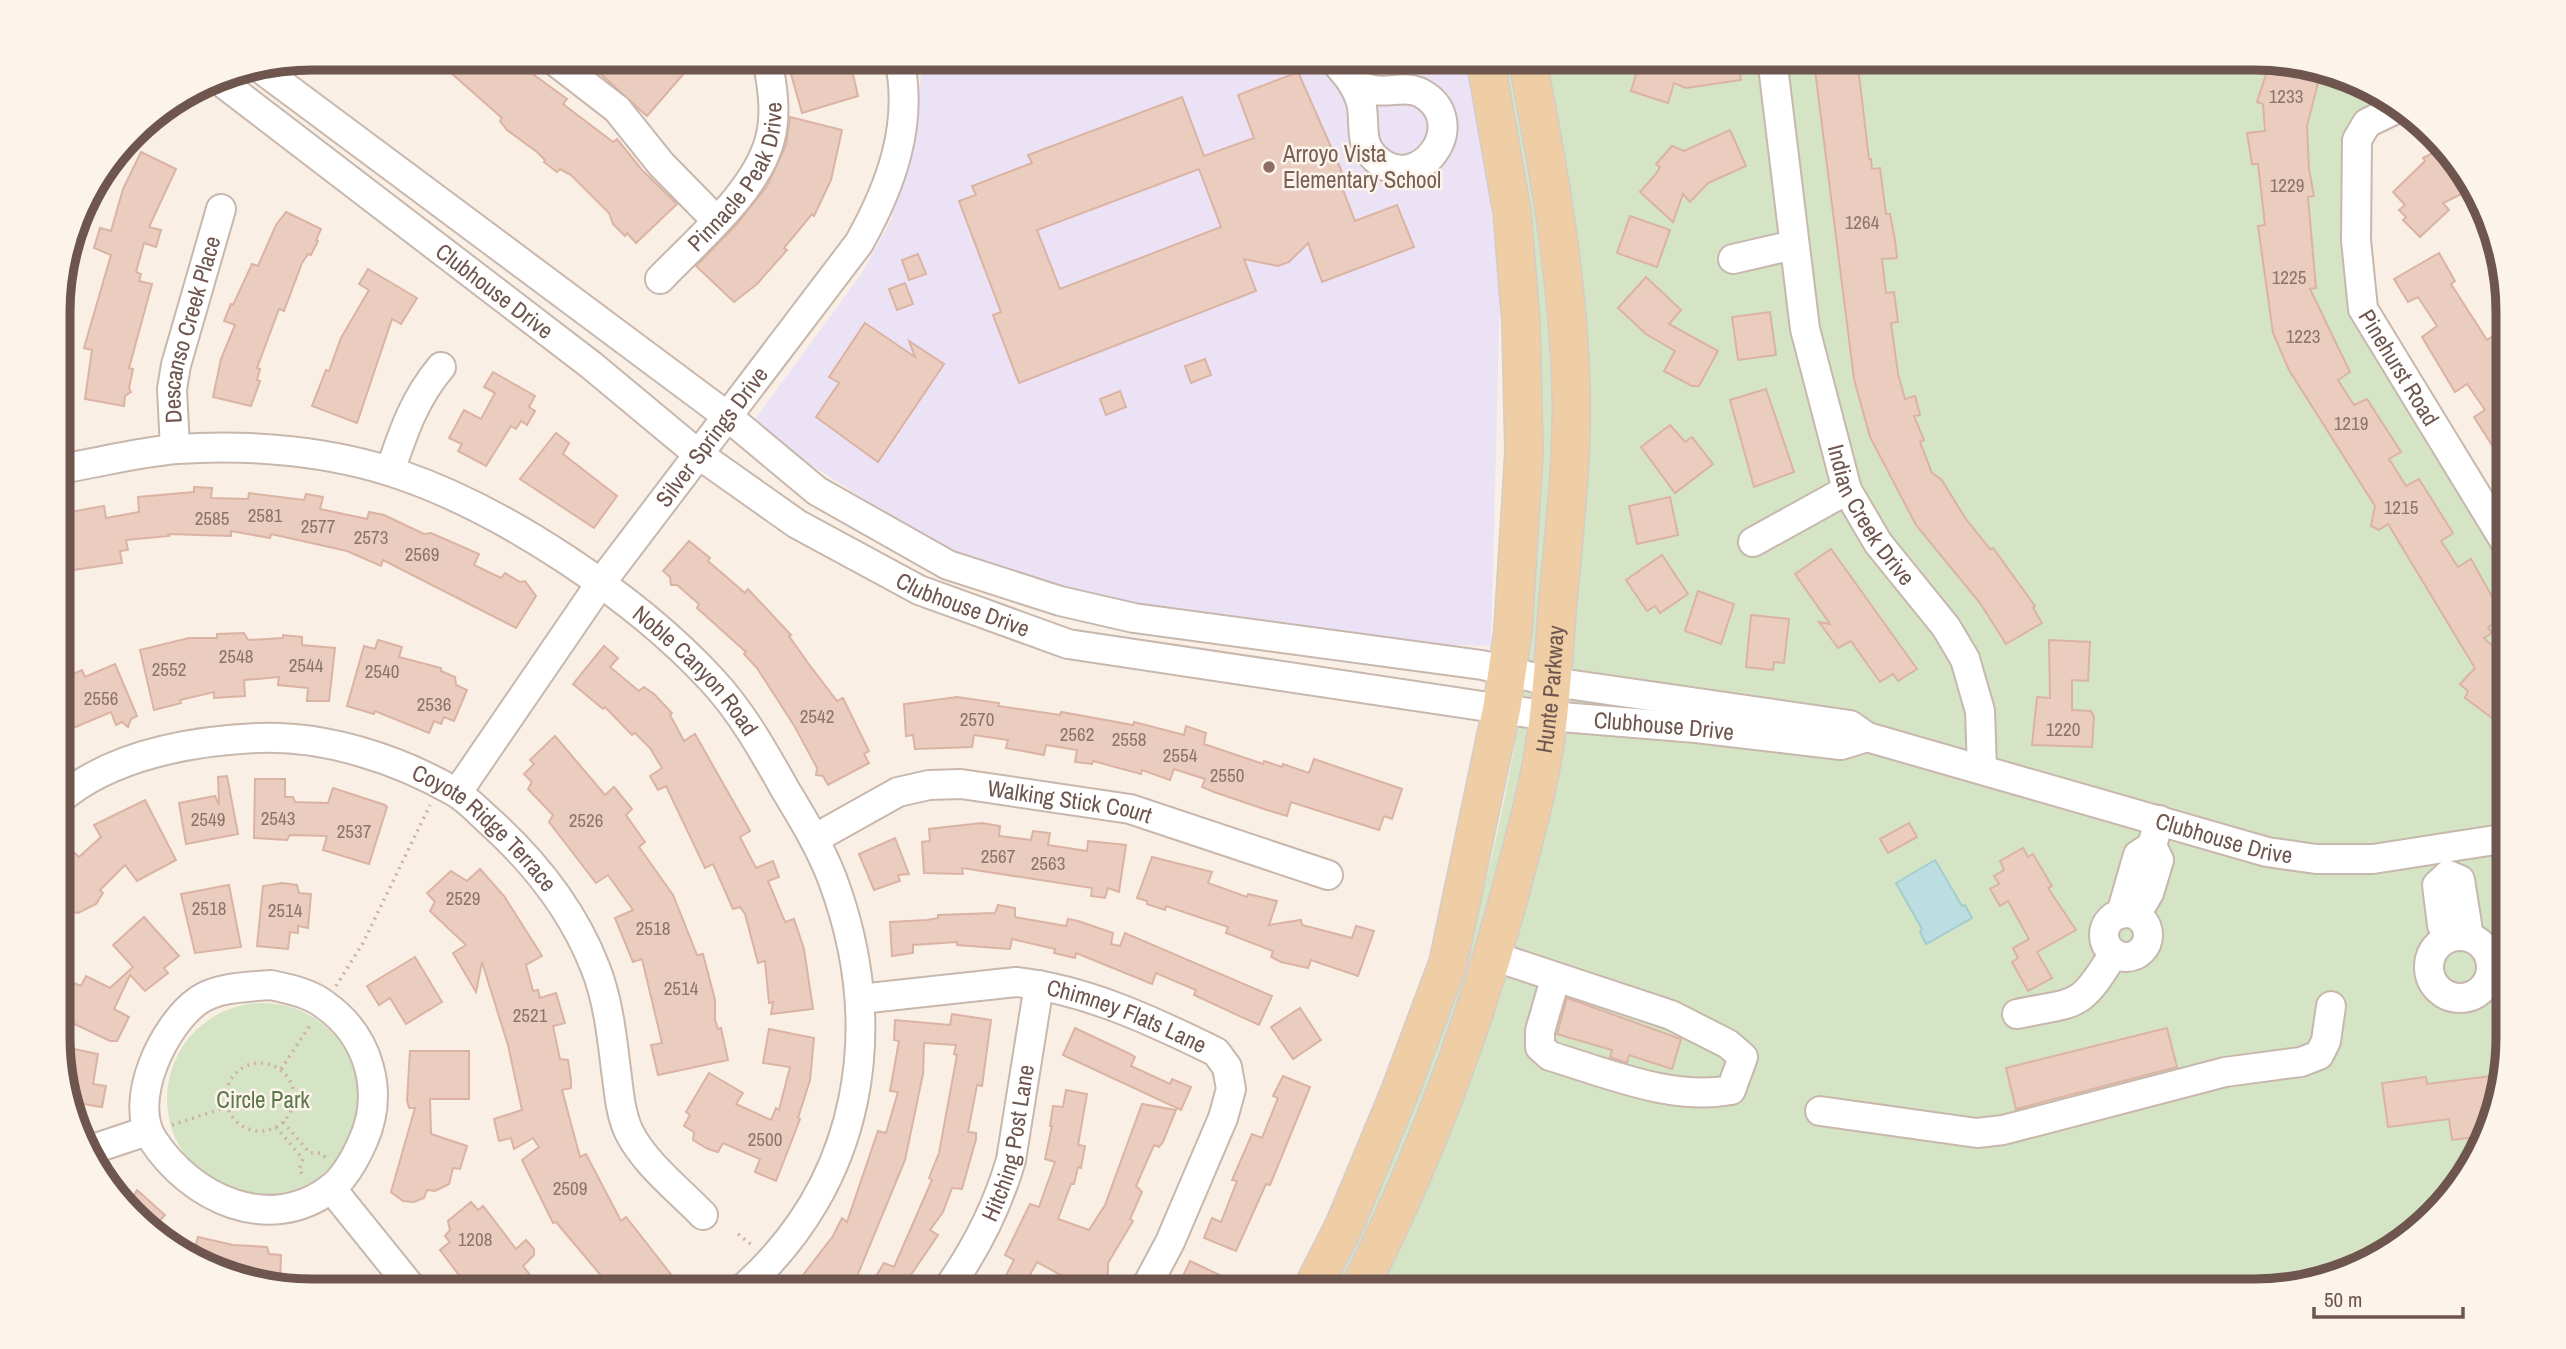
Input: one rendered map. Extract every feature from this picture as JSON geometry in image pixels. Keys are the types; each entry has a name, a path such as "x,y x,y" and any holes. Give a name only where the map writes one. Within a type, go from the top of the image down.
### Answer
{"main road":[{"name":"Hunte Parkway","path":"1317,1278 1349,1214 1448,963 1504,690 1513,631 1524,452 1521,323 1512,212 1487,70"},
{"name":"Hunte Parkway","path":"1365,1278 1382,1245 1455,1065 1493,956 1527,829 1551,699 1569,487 1571,386 1559,252 1547,162 1529,70"}],"street":[{"path":"1342,70 1353,83"},
{"name":"Indian Creek Drive","path":"1773,70 1794,245 1812,362 1847,489 1878,542 1945,627 1965,659 1980,711 1982,769"},
{"path":"568,71 617,109 661,164 716,220"},
{"name":"Pinnacle Peak Drive","path":"660,279 747,186 761,163 771,138 774,112 769,71"},
{"name":"Silver Springs Drive","path":"457,793 600,584 859,243 883,200 896,162 905,106 901,71"},
{"name":"Clubhouse Drive","path":"269,75 727,416 817,491 948,565 998,583 1134,618 1482,665 1504,690"},
{"name":"Clubhouse Drive","path":"227,86 591,365 698,454 797,524 919,590 1068,644 1504,690 1551,699 1850,724 1867,737 1982,769 2155,833 2316,859 2446,862 2496,843"},
{"name":"Pinehurst Road","path":"2390,112 2367,123 2357,140 2356,240 2363,309 2496,527"},
{"name":"Descanso Creek Place","path":"175,449 172,389 176,365 221,209"},
{"path":"1733,259 1794,245"},
{"path":"390,471 413,407 441,367"},
{"name":"Noble Canyon Road","path":"71,467 175,449 227,447 342,460 390,471 461,501 513,527 600,584 684,651 713,681 744,719 814,839 839,901 851,946 860,999 862,1048 856,1091 837,1159 793,1234 757,1276"},
{"path":"1753,542 1847,489"},
{"name":"Coyote Ridge Terrace","path":"70,793 99,775 152,754 235,739 277,737 316,742 385,760 457,793 510,839 545,877 577,927 596,969 607,1015 620,1104 629,1132 647,1157 703,1215"},
{"name":"Walking Stick Court","path":"814,839 898,792 929,785 961,784 1130,809 1328,875"},
{"path":"2017,1014 2066,1006 2085,996 2115,953 2106,943 2105,929 2109,922 2129,914 2138,855 2155,833"},
{"path":"2446,862 2437,885 2442,925 2459,937"},
{"path":"1493,956 1555,979 1671,1015 1728,1044 1744,1057 1731,1090 1710,1094 1667,1090 1550,1056 1540,1047 1540,1031 1555,979"},
{"name":"Chimney Flats Lane","path":"860,999 1016,982 1039,985 1091,998 1216,1052 1227,1067 1231,1089 1223,1118 1170,1242 1151,1279"},
{"path":"271,985 296,990 325,1004 360,1042 374,1093 365,1137 355,1157 324,1173 304,1203 277,1209 247,1208 217,1199 188,1182 166,1159 165,1128 150,1077 163,1040 179,1017 201,999 238,988 271,985"},
{"name":"Hitching Post Lane","path":"954,1279 977,1245 1004,1184 1011,1160 1039,985"},
{"path":"1820,1111 1977,1133 2003,1129 2225,1072 2301,1062 2319,1055 2326,1041 2331,1006"},
{"path":"97,1148 165,1128"},
{"path":"324,1173 405,1279"}],"path":[{"path":"331,994 363,943 430,805"},
{"path":"281,1069 315,1018"},
{"path":"268,1063 281,1069 291,1082 294,1092 294,1103 283,1122 262,1131 251,1130 232,1117 226,1107 227,1084 242,1067 268,1063"},
{"path":"165,1128 226,1107"},
{"path":"283,1122 310,1153 321,1153 327,1159"},
{"path":"276,1127 303,1159 299,1169 305,1178"},
{"path":"324,1173 327,1159"},
{"path":"324,1173 327,1159"},
{"path":"298,1183 305,1178 324,1173"},
{"path":"737,1234 757,1276"}],"shaded area":[{"path":"1468,70 1483,141 1500,292 1491,646 1416,644 1170,616 1062,589 938,546 750,426 862,273 890,222 914,136 921,71"}],"green space":[{"path":"1505,70 2254,70 2317,78 2347,88 2387,110 2373,118 2353,274 2496,525 2495,1053 2483,1115 2471,1144 2436,1197 2414,1219 2389,1238 2332,1266 2270,1278 1333,1278 1405,1130 1458,979 1493,851 1519,720 1535,588 1542,456 1539,323 1526,190"},
{"name":"Circle Park","path":"263,1003 300,1010 331,1031 352,1062 359,1099 352,1136 331,1167 300,1188 263,1195 226,1188 195,1167 174,1136 167,1099 174,1062 195,1031 226,1010"}],"water":[{"path":"1935,860 1972,918 1926,944 1920,932 1922,929 1896,883"}],"building":[{"path":"1637,70 1740,70 1741,80 1686,88 1674,83 1668,103 1631,91"},
{"path":"1815,70 1858,70 1869,159 1872,169 1880,168 1886,214 1890,214 1895,240 1897,258 1882,259 1886,293 1894,292 1898,322 1891,323 1898,374 1905,399 1915,396 1920,415 1914,416 1924,440 1920,442 1932,473 1941,479 1966,519 1990,549 1993,548 2035,606 2033,608 2042,623 2006,644 1980,603 1916,525 1870,437 1854,379"},
{"path":"449,71 531,71 567,99 563,104 613,142 617,139 642,170 677,204 636,243 613,224 609,213 571,175 560,169 557,172 544,162 537,152 507,130 500,121 502,118"},
{"path":"597,71 686,71 647,116"},
{"path":"802,71 852,71 858,96 802,113 791,74"},
{"path":"2267,71 2319,79 2307,126 2309,169 2314,196 2308,197 2316,288 2310,289 2350,372 2338,380 2354,405 2367,399 2401,452 2389,459 2406,486 2419,479 2453,533 2441,541 2458,567 2471,559 2496,604 2496,622 2488,627 2492,633 2484,638 2496,649 2496,721 2465,698 2468,691 2460,684 2475,668 2388,524 2379,530 2371,526 2375,506 2289,370 2273,333 2258,226 2265,225 2258,164 2252,164 2247,133 2265,131 2263,104 2257,102"},
{"path":"1298,72 1342,172 1337,174 1355,221 1397,205 1414,247 1322,282 1308,243 1289,262 1278,266 1244,259 1256,291 1019,383 993,315 1001,312 959,201 976,195 972,186 1032,163 1028,155 1182,97 1204,156 1254,138 1238,95","holes":["1199,169 1221,227 1060,289 1037,230"]},
{"path":"790,117 842,130 831,180 814,216 812,214 784,248 787,250 757,284 734,302 696,266 736,225 767,186 786,145"},
{"path":"1730,130 1746,166 1708,183 1690,202 1683,194 1673,222 1640,192 1660,167 1656,164 1672,146 1684,151"},
{"path":"141,152 176,169 149,227 161,230 156,247 144,243 136,272 141,274 139,281 152,284 129,368 133,369 129,388 131,392 125,396 124,406 85,399 92,350 84,348 111,255 94,248 100,228 111,231 123,189"},
{"path":"2436,152 2465,192 2443,203 2449,210 2420,237 2403,220 2406,217 2399,210 2405,205 2393,192 2425,161 2423,158"},
{"path":"286,212 321,229 316,240 318,241 311,255 308,254 302,263 284,311 279,309 257,368 260,369 257,380 260,381 251,406 213,397 221,359 235,325 224,321 252,264 258,266 276,225"},
{"path":"1630,216 1670,230 1657,267 1617,253"},
{"path":"2439,253 2455,281 2451,284 2487,340 2493,336 2496,341 2496,452 2474,417 2485,410 2467,384 2455,392 2422,337 2437,326 2418,297 2408,302 2394,279"},
{"path":"918,254 926,274 909,280 902,260"},
{"path":"368,269 417,298 401,324 392,319 357,423 312,406 341,338 369,290 359,284"},
{"path":"1646,277 1681,310 1669,324 1718,351 1699,386 1692,386 1664,371 1675,351 1646,334 1618,308"},
{"path":"905,283 913,304 897,310 889,289"},
{"path":"1770,312 1776,355 1738,360 1732,317"},
{"path":"865,323 915,357 909,341 944,364 878,462 816,417 839,383 829,377"},
{"path":"1205,359 1211,375 1191,383 1185,366"},
{"path":"493,372 535,396 529,407 535,411 527,425 521,421 516,429 511,426 486,466 458,451 462,444 449,438 464,410 481,419 495,393 484,387"},
{"path":"1766,389 1794,472 1754,487 1730,400"},
{"path":"1120,391 1126,407 1106,415 1100,399"},
{"path":"1670,425 1685,442 1692,437 1713,464 1675,493 1641,447"},
{"path":"556,433 569,443 563,454 617,496 594,528 520,479"},
{"path":"194,487 212,488 211,498 248,499 249,493 304,500 306,494 323,497 320,509 367,519 369,512 384,515 424,534 431,533 479,554 474,565 501,578 505,573 520,582 525,581 536,596 516,628 383,560 381,566 347,551 271,534 270,538 231,531 231,536 168,534 169,536 126,540 128,550 120,551 122,563 71,570 71,512 104,506 106,518 139,512 138,497 194,492"},
{"path":"1670,497 1678,535 1637,544 1629,506"},
{"path":"689,541 745,593 748,589 791,635 789,636 837,701 843,698 869,751 864,754 869,763 828,785 823,776 816,775 817,768 795,727 757,668 744,654 746,652 697,608 699,604 677,585 671,585 670,577 663,571"},
{"path":"1831,549 1917,669 1898,681 1893,674 1880,682 1851,641 1838,648 1819,622 1830,624 1795,574"},
{"path":"1662,555 1688,594 1660,613 1655,606 1647,611 1626,580"},
{"path":"1698,591 1734,604 1721,644 1685,631"},
{"path":"1751,615 1789,619 1784,663 1774,662 1773,670 1746,667"},
{"path":"244,633 248,640 283,638 283,635 302,637 302,645 335,648 329,701 307,701 308,688 278,685 279,677 244,680 245,696 214,698 214,692 180,700 181,703 154,710 140,650 189,638 217,638 217,634"},
{"path":"378,640 402,647 399,657 441,668 441,671 455,677 456,685 467,690 454,721 444,717 441,724 434,721 429,733 375,711 374,714 347,706 364,646 375,649"},
{"path":"2049,640 2090,642 2088,681 2072,680 2072,710 2091,711 2094,717 2092,747 2032,745 2037,697 2050,698"},
{"path":"604,646 618,658 610,667 639,691 644,687 654,694 672,713 670,715 684,741 695,734 750,831 740,837 756,868 773,861 779,877 768,881 785,922 794,919 804,949 813,1009 771,1014 773,1002 769,1003 765,961 758,963 745,914 740,907 733,909 713,864 705,868 666,786 658,790 650,776 662,768 650,748 635,733 632,735 605,707 603,709 573,684"},
{"path":"115,664 137,716 131,719 128,727 122,722 116,725 111,712 70,729 70,675 82,670 85,677"},
{"path":"957,697 1060,715 1061,712 1133,725 1134,722 1184,735 1186,726 1206,733 1204,744 1263,764 1264,761 1282,767 1283,764 1309,773 1314,759 1402,789 1392,819 1384,816 1379,830 1291,802 1287,816 1214,792 1202,787 1205,779 1174,769 1170,780 1142,770 1141,774 1093,761 1092,764 1075,762 1077,750 1046,745 1044,755 1006,748 1008,740 974,735 972,747 915,749 913,735 906,736 904,704"},
{"path":"555,736 605,795 614,787 632,809 626,815 645,842 639,847 673,895 697,955 703,954 715,1000 715,1020 718,1029 721,1028 728,1060 658,1075 651,1045 662,1043 642,959 633,962 615,918 633,910 608,875 596,883 549,822 553,815 528,789 532,782 524,774 534,764 530,760"},
{"path":"227,776 238,834 186,844 179,803 215,796 219,805 218,777"},
{"path":"255,779 285,779 285,797 293,797 295,802 328,803 333,788 385,805 387,807 369,864 323,850 327,836 290,835 287,840 254,838"},
{"path":"145,800 176,860 137,881 125,865 100,890 103,893 96,904 78,913 70,912 70,857 75,853 79,857 101,837 94,825"},
{"path":"982,823 1000,826 999,836 1031,840 1033,831 1050,833 1048,845 1087,851 1088,841 1126,845 1119,892 1108,888 1105,898 1091,896 1092,888 962,868 963,874 924,873 922,842 930,841 929,829"},
{"path":"1909,823 1917,837 1888,853 1880,839"},
{"path":"895,838 909,874 898,875 900,881 874,890 859,854"},
{"path":"2023,848 2028,857 2033,854 2052,886 2048,888 2076,930 2037,952 2052,978 2028,991 2012,962 2018,958 2013,948 2029,939 2008,901 2000,906 1990,889 1999,884 1994,876 2004,870 2000,861"},
{"path":"1152,857 1212,872 1208,883 1247,897 1248,894 1277,901 1269,925 1301,920 1302,925 1352,938 1356,926 1374,931 1358,976 1311,960 1308,968 1281,962 1271,957 1273,951 1226,933 1228,927 1166,906 1165,910 1147,904 1147,901 1137,898"},
{"path":"480,869 504,896 542,956 526,965 533,991 538,990 540,998 556,993 565,1023 553,1026 560,1059 568,1060 571,1088 562,1090 580,1157 586,1154 621,1221 626,1217 674,1279 604,1279 556,1222 553,1223 522,1160 539,1147 533,1138 514,1149 511,1138 499,1141 494,1119 522,1110 508,1045 482,962 476,992 453,953 466,945 430,911 435,902 427,893 451,871 467,881"},
{"path":"282,883 297,885 299,893 311,894 308,928 298,926 298,933 290,932 288,949 257,946 263,886"},
{"path":"229,885 241,947 195,953 181,894"},
{"path":"998,905 1015,908 1015,917 1066,926 1068,919 1078,921 1113,933 1111,944 1120,946 1125,933 1272,996 1259,1025 1194,995 1196,990 1156,973 1152,984 1076,953 1075,958 1054,953 1055,949 1012,939 1010,949 957,945 957,942 913,945 913,953 892,956 890,922 927,920 938,918 938,915 995,913"},
{"path":"144,917 179,956 164,968 168,973 145,991 130,975 114,1009 129,1017 117,1041 110,1041 70,1022 70,981 81,986 86,976 110,988 133,967 113,945"},
{"path":"415,957 442,1002 406,1024 390,998 379,1005 367,986"},
{"path":"1567,998 1681,1039 1672,1069 1629,1055 1627,1063 1610,1057 1612,1050 1557,1034"},
{"path":"1300,1008 1321,1040 1293,1059 1271,1027"},
{"path":"952,1014 991,1020 982,1086 977,1085 968,1132 976,1133 976,1139 962,1189 952,1188 943,1212 930,1230 938,1235 908,1279 874,1279 884,1263 894,1267 932,1180 929,1178 939,1153 957,1055 954,1054 956,1045 924,1043 923,1074 905,1160 856,1279 808,1279 803,1275 833,1236 842,1218 847,1222 878,1131 886,1133 898,1092 890,1091 899,1041 894,1040 895,1020 950,1025"},
{"path":"1075,1028 1135,1057 1131,1066 1170,1084 1172,1079 1191,1087 1181,1110 1063,1055"},
{"path":"2167,1028 2177,1067 2016,1109 2006,1068"},
{"path":"769,1029 814,1038 810,1080 798,1118 800,1119 776,1181 755,1172 760,1159 723,1143 718,1152 708,1149 693,1140 694,1132 684,1126 690,1115 686,1112 709,1073 743,1093 736,1104 771,1120 776,1108 779,1110 790,1067 763,1063"},
{"path":"71,1048 98,1054 93,1084 106,1086 102,1107 80,1103 72,1069"},
{"path":"410,1051 469,1051 469,1099 430,1099 431,1134 467,1146 460,1169 453,1168 449,1184 435,1191 427,1190 424,1198 414,1202 403,1201 391,1192 415,1108 409,1108 407,1100"},
{"path":"1283,1076 1310,1087 1270,1185 1266,1184 1236,1251 1204,1238 1212,1218 1221,1222 1237,1181 1232,1180 1252,1134 1262,1138 1278,1098 1273,1096"},
{"path":"2492,1076 2483,1115 2474,1137 2452,1140 2449,1119 2388,1127 2382,1083 2426,1077 2427,1084"},
{"path":"1066,1090 1087,1094 1078,1145 1085,1146 1081,1168 1078,1167 1074,1184 1071,1184 1058,1219 1089,1230 1105,1205 1142,1104 1176,1110 1163,1142 1159,1147 1154,1145 1136,1186 1142,1192 1130,1219 1133,1221 1108,1263 1108,1273 1105,1279 1066,1279 1037,1262 1028,1279 1004,1279 1014,1260 1005,1255 1030,1204 1039,1207 1055,1162 1045,1159 1053,1106 1063,1107"},
{"path":"137,1190 165,1215 158,1223 132,1199"},
{"path":"471,1202 478,1210 483,1206 516,1249 526,1240 534,1249 534,1255 523,1266 533,1279 462,1279 440,1250 450,1242 445,1236 450,1230 448,1221"},
{"path":"198,1237 233,1245 267,1247 269,1254 281,1255 280,1277 234,1266 195,1248"},
{"path":"1190,1261 1227,1279 1182,1279"}],"place":[{"name":"Arroyo Vista Elementary School","path":"1269,167"}]}
